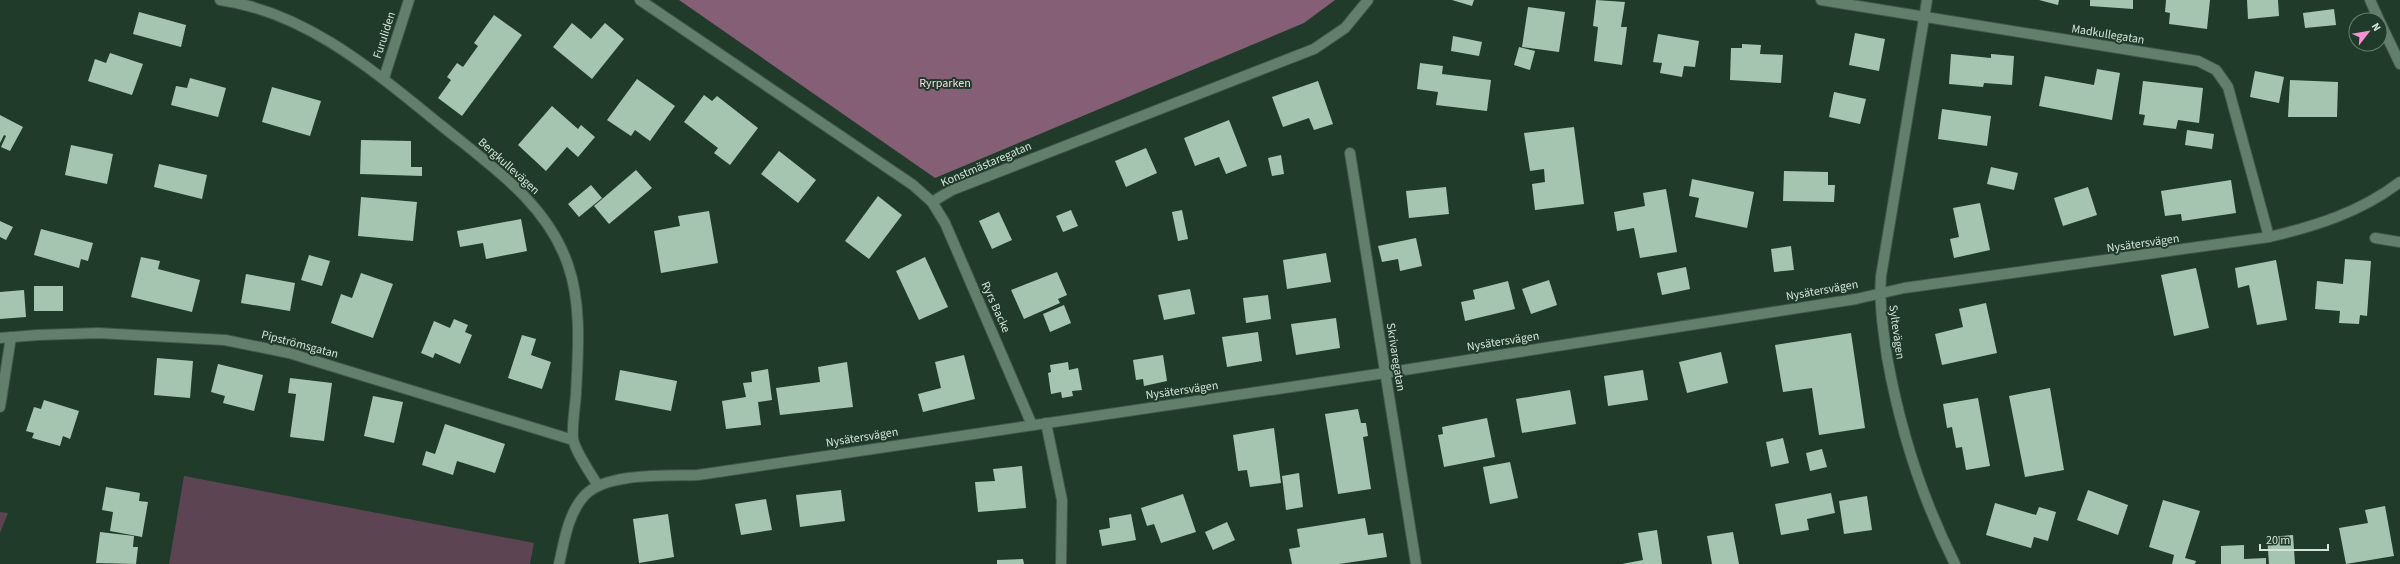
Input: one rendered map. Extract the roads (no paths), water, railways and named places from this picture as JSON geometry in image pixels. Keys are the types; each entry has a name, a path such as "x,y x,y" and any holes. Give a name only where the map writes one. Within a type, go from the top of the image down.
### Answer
{"street":[{"name":"Bergkullevägen","path":"220,0 249,4 304,28 384,78 502,174 531,202 553,232 568,266 576,301 578,353 573,440"},
{"name":"Furuliden","path":"384,78 409,0"},
{"name":"Konstmästaregatan","path":"640,0 913,185 932,202 952,190 1314,49 1345,28 1368,0"},
{"name":"Madkullegatan","path":"1821,0 1924,18 2198,61 2216,70 2228,86 2269,237"},
{"name":"Syltevägen","path":"1927,0 1880,292 1881,315 1892,383 1907,446 1925,497 1955,564"},
{"path":"2370,0 2376,12"},
{"path":"2388,38 2400,64"},
{"name":"Skrivaregatan","path":"1350,153 1416,564"},
{"name":"Nysätersvägen","path":"598,486 618,480 698,475 1385,373 1856,299 1880,292 2269,237 2325,223 2376,198 2400,182"},
{"name":"Ryrs Backe","path":"932,202 945,223 1032,425"},
{"path":"2375,238 2400,242"},
{"name":"Pipströmsgatan","path":"0,338 98,333 225,340 289,353 573,440"},
{"path":"0,408 11,337"},
{"path":"1046,423 1062,500 1061,564"},
{"path":"559,564 567,532 576,508 585,495 598,486 573,440"}],"park label":[{"name":"Ryrparken","path":"945,83"}]}
